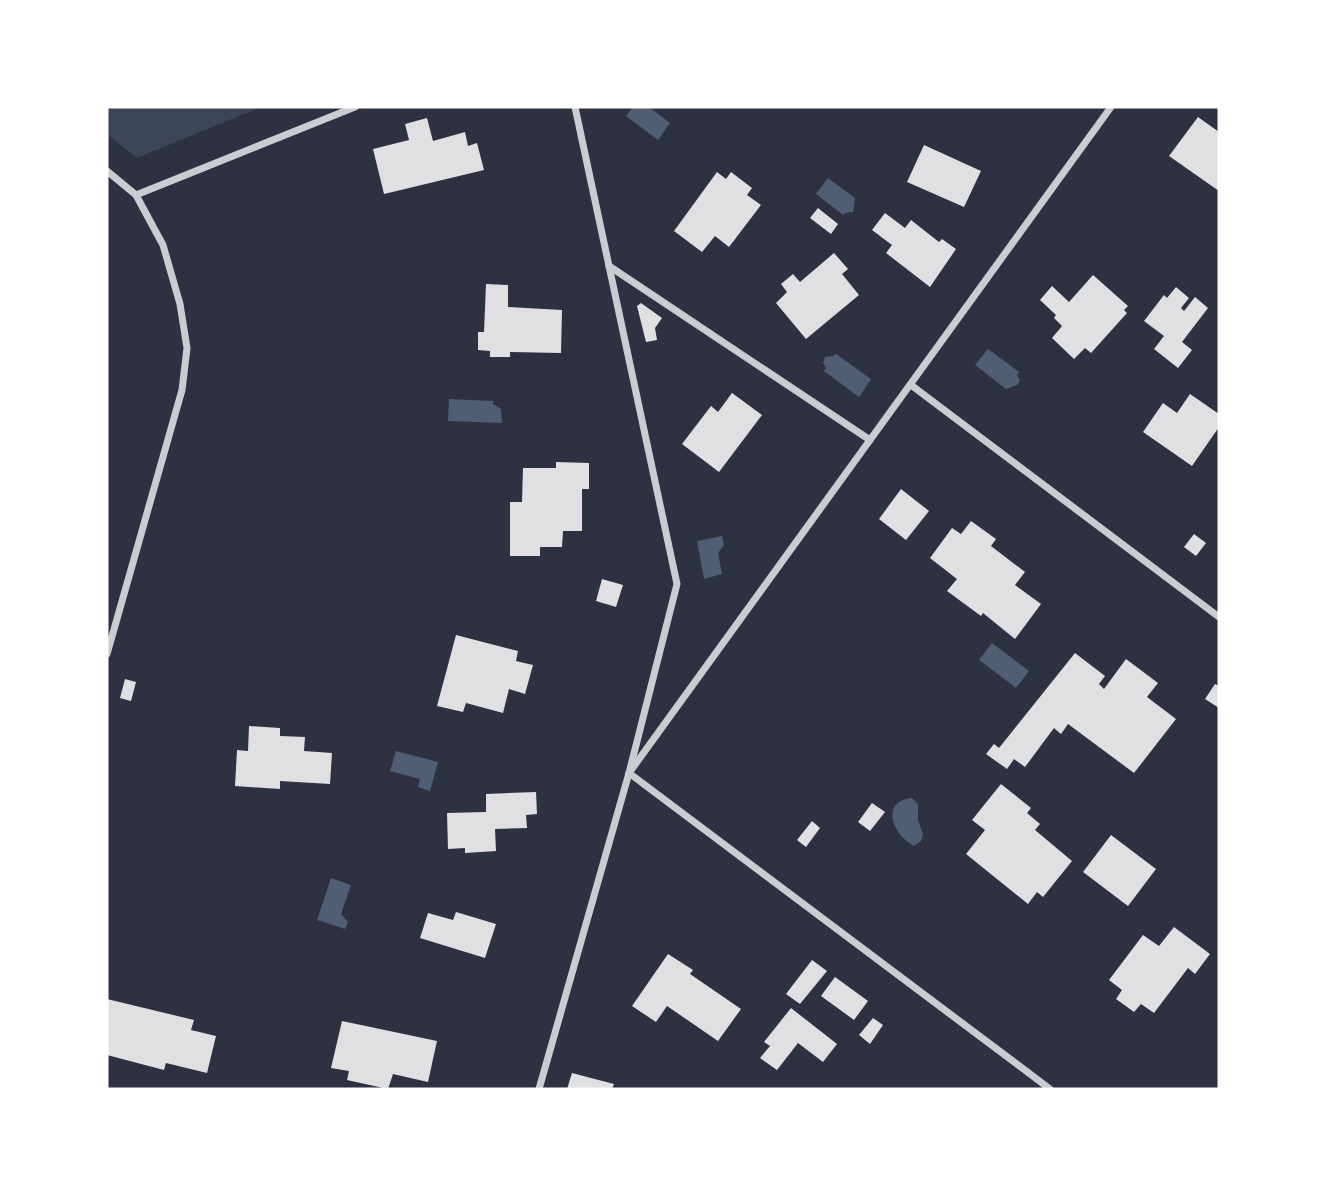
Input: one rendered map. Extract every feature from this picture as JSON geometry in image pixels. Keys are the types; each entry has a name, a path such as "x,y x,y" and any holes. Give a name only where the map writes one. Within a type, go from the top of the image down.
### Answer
{"street":[{"path":"136,195 355,107"},
{"path":"540,1089 629,773 677,584 575,107"},
{"path":"629,773 1111,107"},
{"path":"107,171 136,195 163,244 180,304 187,348 182,390 107,654"},
{"path":"609,266 870,440"},
{"path":"911,385 1219,617"},
{"path":"629,773 1050,1089"}],"shaded area":[{"path":"107,107 261,107 137,158 107,134"},
{"path":"633,107 649,107 670,123 658,140 626,116"},
{"path":"828,178 855,198 853,212 843,215 816,194"},
{"path":"988,349 1019,372 1017,375 1020,381 1017,385 1006,389 975,365"},
{"path":"836,354 871,379 859,397 824,371 825,357"},
{"path":"449,399 493,401 493,404 501,409 502,423 448,421"},
{"path":"722,536 724,545 718,553 722,574 704,579 697,541"},
{"path":"992,643 1029,671 1016,688 979,660"},
{"path":"396,751 438,762 430,791 418,787 420,779 390,771"},
{"path":"912,798 918,804 918,820 923,834 921,841 914,846 900,834 893,819 896,805 902,800"},
{"path":"331,878 351,885 341,914 348,922 345,929 317,920"}],"building":[{"path":"1198,117 1219,132 1219,191 1169,156"},
{"path":"427,118 433,141 465,132 468,146 477,143 484,170 384,194 373,149 409,140 405,124"},
{"path":"924,145 981,171 964,207 907,182"},
{"path":"717,172 726,179 731,172 752,188 747,195 761,205 729,247 715,236 702,252 674,231"},
{"path":"818,208 838,224 831,234 810,218"},
{"path":"885,213 905,228 911,220 939,242 942,239 956,249 930,287 886,253 892,245 872,230"},
{"path":"834,253 848,269 842,274 859,295 806,339 776,303 787,292 781,284 793,274 800,282"},
{"path":"1093,275 1128,306 1124,310 1127,313 1091,353 1085,348 1074,359 1052,338 1062,326 1054,318 1056,315 1040,300 1052,286 1069,302"},
{"path":"486,284 508,285 508,307 562,310 561,353 510,352 510,357 490,357 490,351 478,350 478,332 484,332"},
{"path":"1176,287 1189,298 1181,308 1184,311 1195,297 1208,308 1182,342 1192,350 1178,368 1154,349 1164,336 1144,321 1164,295 1167,298"},
{"path":"641,303 662,318 655,328 657,340 646,342 637,306"},
{"path":"732,393 762,415 719,472 682,444 711,406 718,412"},
{"path":"1190,394 1219,414 1219,427 1192,466 1143,432 1163,403 1177,413"},
{"path":"556,462 589,463 589,489 582,489 582,531 563,531 562,547 540,547 540,556 510,556 510,502 522,502 523,468 556,468"},
{"path":"901,489 929,511 906,540 879,519"},
{"path":"971,521 996,539 991,546 1025,572 1015,585 1041,604 1015,639 983,613 981,616 947,591 957,579 930,558 952,528 961,534"},
{"path":"1194,534 1206,543 1196,556 1184,547"},
{"path":"602,579 623,585 616,607 596,601"},
{"path":"456,635 518,651 516,661 533,665 525,694 509,689 503,713 466,703 463,712 437,706"},
{"path":"1075,653 1105,676 1099,684 1104,689 1126,659 1158,683 1147,697 1176,719 1134,773 1068,724 1061,734 1054,728 1025,767 1014,759 1007,769 986,754 994,744 999,748"},
{"path":"125,679 136,682 131,701 120,698"},
{"path":"1215,684 1219,686 1219,708 1205,699"},
{"path":"249,726 280,728 280,736 305,737 304,751 332,753 330,784 280,781 280,789 235,786 237,750 248,751"},
{"path":"1001,784 1031,808 1027,813 1040,824 1035,830 1072,861 1043,897 1037,892 1028,904 966,854 985,830 972,820"},
{"path":"536,792 537,814 526,815 527,828 495,829 496,851 465,853 465,848 448,849 447,813 486,812 486,794"},
{"path":"872,803 885,812 870,831 858,822"},
{"path":"812,821 820,828 806,847 797,840"},
{"path":"1111,835 1156,869 1128,906 1083,872"},
{"path":"456,912 496,924 485,958 420,938 428,913 453,920"},
{"path":"1174,927 1210,954 1195,974 1188,968 1154,1013 1141,1004 1134,1012 1116,999 1122,990 1109,980 1143,935 1159,946"},
{"path":"668,954 693,970 690,974 741,1009 718,1041 667,1006 656,1022 632,1006"},
{"path":"812,960 827,971 800,1004 786,994"},
{"path":"835,977 868,1001 854,1020 821,996"},
{"path":"107,999 194,1020 191,1030 216,1036 207,1073 166,1063 164,1070 107,1055"},
{"path":"791,1008 837,1044 823,1062 798,1043 777,1070 760,1058 770,1046 764,1042"},
{"path":"873,1018 883,1025 870,1044 859,1035"},
{"path":"342,1021 437,1041 428,1082 393,1074 388,1089 347,1080 349,1071 331,1068"},
{"path":"572,1073 614,1084 612,1089 567,1089"}]}
